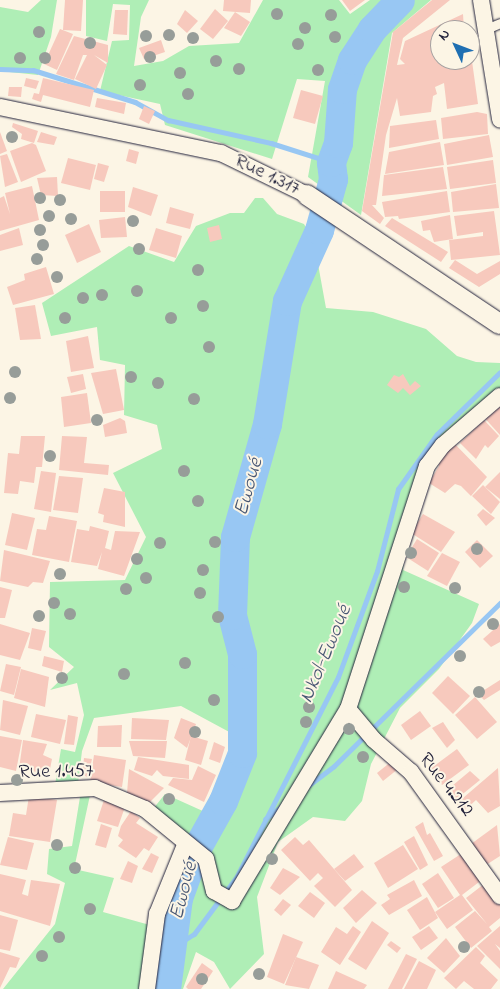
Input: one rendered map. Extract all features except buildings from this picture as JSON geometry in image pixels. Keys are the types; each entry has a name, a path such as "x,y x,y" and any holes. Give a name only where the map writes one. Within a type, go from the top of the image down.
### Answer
{"street":[{"path":"481,0 493,26 499,111"},
{"name":"Rue 1.317","path":"0,107 221,153 307,195 500,324"},
{"path":"348,709 427,466 443,445 500,396"},
{"name":"Rue 4.212","path":"348,709 360,726 416,778 500,896"},
{"name":"Rue 1.457","path":"0,793 95,788 144,809 186,845 206,859 214,891 232,900 348,709"},
{"path":"147,989 158,914 186,845"}],"green space":[{"path":"41,0 57,0 51,37 38,75 0,71 0,7 28,12"},
{"path":"86,0 149,0 141,17 134,66 163,61 189,46 239,43 263,0 339,0 350,14 370,0 431,0 392,33 361,215 308,177 325,81 297,79 272,159 165,125 160,104 100,91 112,41 129,40 130,5 113,4 107,41 86,36"},
{"path":"255,198 263,198 277,214 304,224 314,242 326,308 373,312 426,329 457,356 476,362 500,363 500,392 436,449 406,543 403,570 479,604 472,623 439,669 400,708 371,764 362,801 345,821 313,817 278,842 257,897 264,954 230,989 214,962 196,952 183,989 3,989 55,924 65,883 47,874 49,849 72,846 80,797 55,785 61,749 75,752 84,715 77,683 50,690 74,667 49,647 50,582 125,580 146,537 113,473 162,449 157,425 124,415 125,365 100,360 97,327 51,336 42,303 129,246 174,262 196,226 230,213 244,213","holes":["181,706 233,734 233,746 205,812 165,794 153,809 192,843 157,927 103,912 114,878 74,869 92,786 78,784 82,751 94,718"]}],"waterway":[{"name":"Ewoué","path":"166,989 178,898 195,851 223,801 242,753 242,654 232,615 235,537 267,424 287,301 319,230 333,179 331,162 338,143 342,89 352,60 372,29 400,0"},
{"path":"0,69 33,70 135,102 168,120 271,143 331,162"},
{"name":"Nkol-Ewoué","path":"173,947 194,934 237,876 338,677 377,571 398,489 437,434 500,372"},
{"path":"309,785 334,766 500,603"},
{"path":"265,819 284,804"}]}
